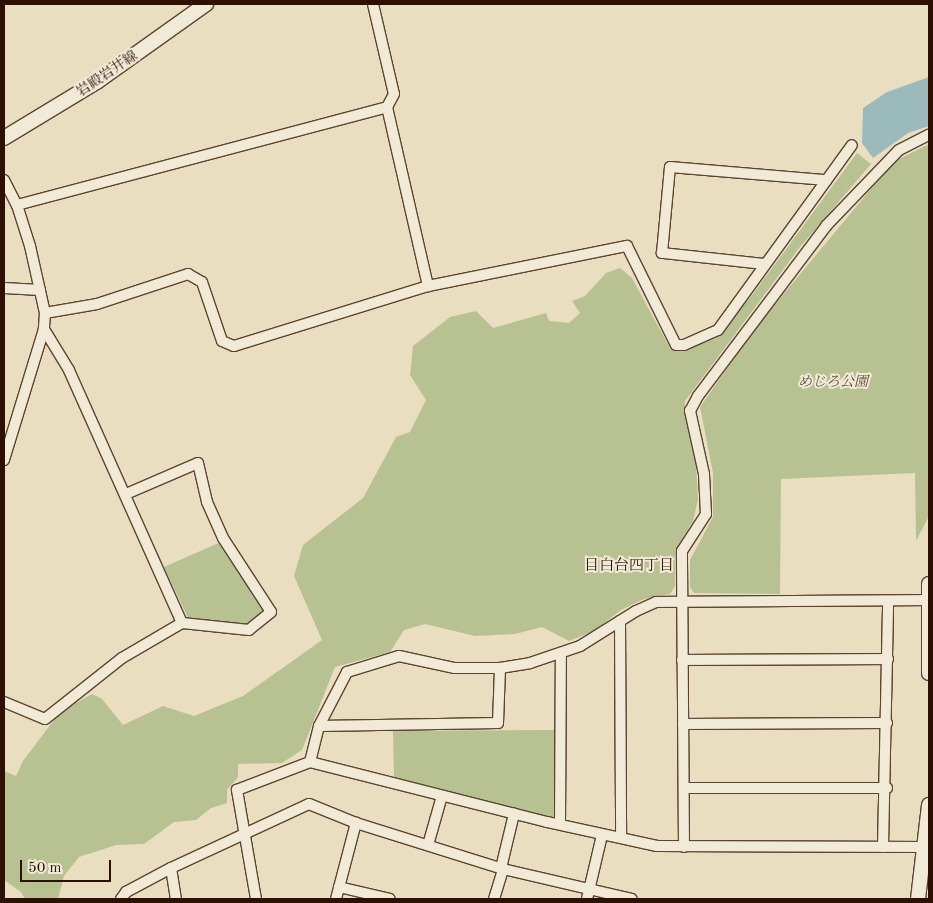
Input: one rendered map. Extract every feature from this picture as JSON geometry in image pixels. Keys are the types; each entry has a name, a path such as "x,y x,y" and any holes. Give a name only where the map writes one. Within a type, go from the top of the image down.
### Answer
{"main road":[{"name":"岩殿岩井線","path":"4,138 98,81 206,4"},
{"path":"929,584 929,673"},
{"path":"918,899 929,805"}],"street":[{"path":"373,4 394,94 387,107 428,286"},
{"path":"17,205 387,107"},
{"path":"684,847 682,551 706,514 704,474 690,411 698,396 826,226 899,150 929,136"},
{"path":"45,313 98,304 188,274 202,282 222,340 234,346 428,286 627,246 676,344 684,345 718,330 852,145"},
{"path":"764,264 662,253 670,167 826,180"},
{"path":"4,180 7,195 17,205 45,313 44,329 4,460"},
{"path":"4,288 40,290"},
{"path":"44,329 69,370 182,623"},
{"path":"4,702 45,719 122,658 182,623 249,630 271,612 223,538 207,502 198,463 126,494"},
{"path":"310,762 319,726 347,672 399,656 432,666 500,668 561,653 580,646 646,606 682,600 929,600"},
{"path":"883,847 887,788 888,601"},
{"path":"620,621 621,837"},
{"path":"560,824 561,653"},
{"path":"682,660 888,659"},
{"path":"319,726 498,724 500,668"},
{"path":"683,724 887,723"},
{"path":"256,899 237,790 310,762 514,814 657,846 924,847"},
{"path":"684,788 887,788"},
{"path":"428,846 442,796"},
{"path":"121,899 126,892 171,868 309,804 356,823 588,894 632,899"},
{"path":"494,899 514,814"},
{"path":"336,899 356,823"},
{"path":"588,894 602,835"},
{"path":"171,868 176,899"},
{"path":"339,887 390,899"}],"green space":[{"name":"めじろ公園","path":"929,144 929,516 916,541 915,473 781,479 780,594 694,593 690,587 690,560 713,517 713,473 700,407 757,326 880,178 897,160"},
{"path":"857,153 871,164 800,247 685,401 685,414 695,446 698,499 693,521 676,549 675,586 670,594 644,599 621,610 594,631 569,641 542,627 515,634 475,636 425,624 404,630 390,652 335,667 302,750 282,763 238,764 238,777 227,790 227,803 211,808 196,820 174,822 144,844 116,845 79,857 64,876 58,899 25,899 21,892 4,880 4,771 16,776 23,761 60,712 92,694 102,699 123,725 163,706 194,716 243,696 322,640 294,576 303,545 363,498 396,437 410,432 426,400 410,375 413,346 450,317 476,311 493,328 546,313 549,321 569,323 580,313 572,301 585,296 606,273 620,268 632,278 671,350 683,351 716,338 753,294"},
{"path":"221,542 267,610 248,627 190,622 164,567"},
{"path":"557,730 557,816 554,820 394,778 393,731"}],"water":[{"path":"929,77 929,126 908,133 873,158 862,143 863,108 887,92"}],"district":[{"name":"目白台四丁目","path":"629,567"}]}
